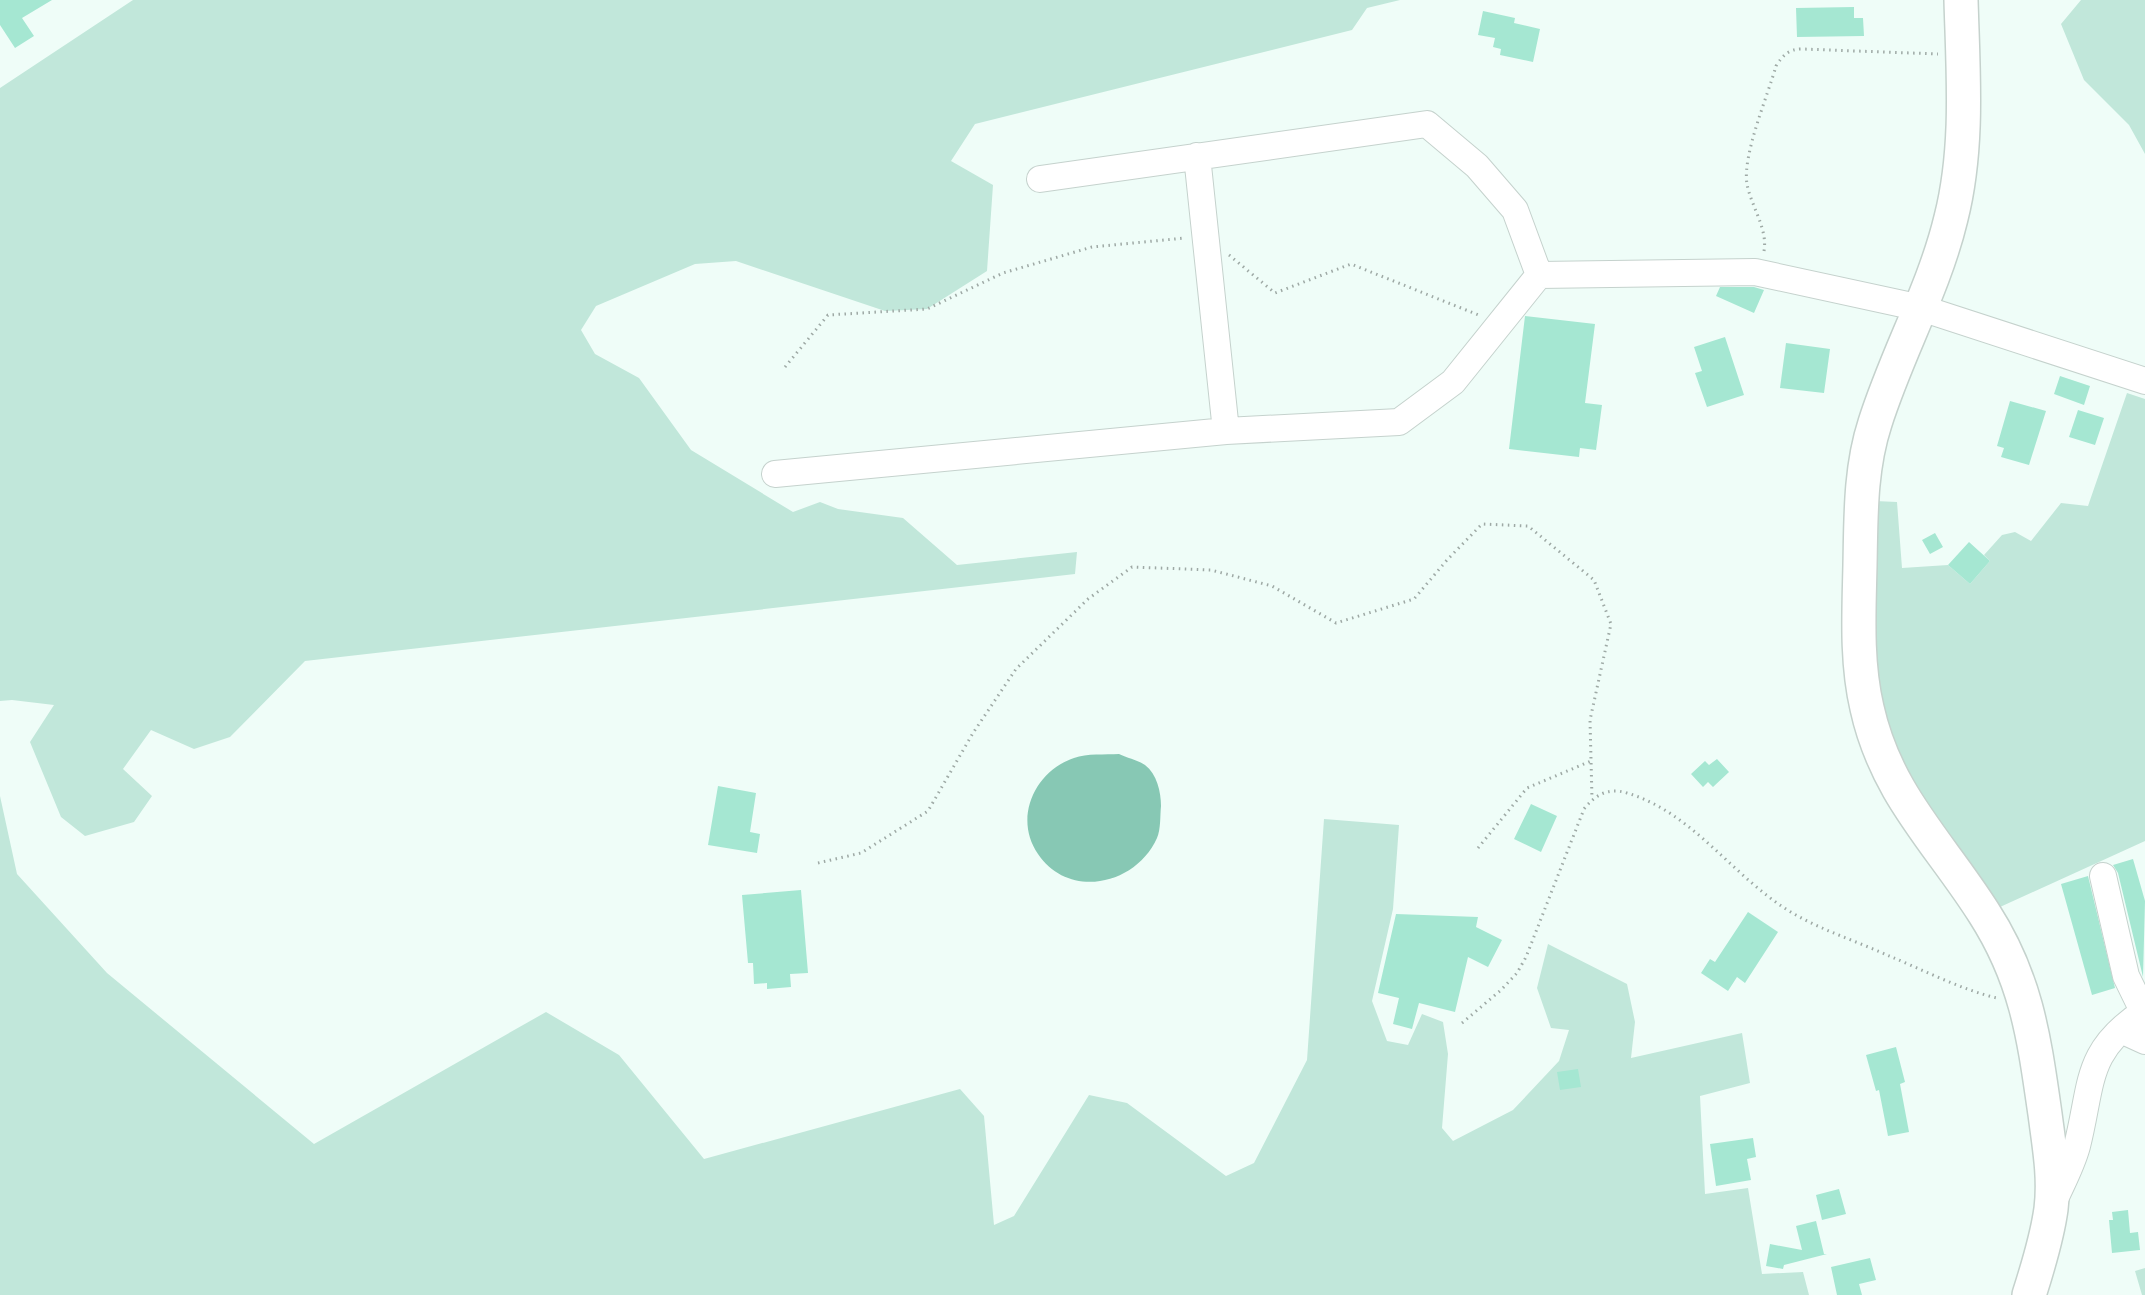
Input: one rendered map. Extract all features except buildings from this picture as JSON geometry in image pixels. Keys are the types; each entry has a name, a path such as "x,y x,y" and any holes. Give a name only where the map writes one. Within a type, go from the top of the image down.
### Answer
{"main road":[{"path":"1961,0 1960,176 1951,219 1921,308 1875,422 1865,461 1858,627 1866,707 1879,752 1902,799 1982,910 2013,965 2025,1000 2034,1037 2051,1158 2051,1209 2029,1295"}],"street":[{"path":"1040,179 1427,124 1476,166 1515,210 1539,275"},
{"path":"1197,156 1226,431"},
{"path":"1539,275 1755,272 1921,308 2145,381"},
{"path":"775,474 1226,431 1399,422 1454,382 1539,275"},
{"path":"2051,1209 2073,1160 2093,1066 2108,1042 2144,1011 2126,976 2103,876"},
{"path":"2121,1030 2145,1041"}],"path":[{"path":"1755,272 1765,248 1747,182 1748,162 1776,66 1781,57 1787,52 1802,49 1962,57"},
{"path":"785,367 828,315 927,309 1003,273 1092,247 1205,236 1275,293 1352,264 1500,324"},
{"path":"818,863 861,853 928,811 973,733 1016,669 1088,599 1132,567 1210,570 1272,586 1336,623 1414,599 1447,560 1482,525 1528,526 1594,580 1611,624 1590,720 1592,799"},
{"path":"1478,848 1527,788 1591,761"},
{"path":"1462,1023 1517,973 1526,957 1584,809 1592,799 1604,792 1617,790 1673,816 1709,843 1770,898 1833,934 1980,993 2007,1000 2025,1000"}],"shaded area":[{"path":"133,0 1400,0 1367,8 1352,30 975,124 951,161 993,185 987,271 927,309 885,311 736,261 695,264 596,306 581,330 595,354 639,378 691,450 793,512 820,502 838,509 903,518 957,565 1077,552 1075,574 305,661 230,737 194,749 151,730 123,769 152,796 134,822 85,836 61,817 30,742 54,705 12,700 0,701 0,88"},
{"path":"2081,0 2145,0 2145,154 2129,125 2084,80 2061,24"},
{"path":"2127,393 2145,399 2145,841 2000,907 1913,795 1882,718 1873,663 1875,501 1897,502 1902,568 1948,565 1970,584 1990,561 1984,555 2002,535 2015,532 2031,541 2061,503 2088,506"},
{"path":"1119,754 1145,765 1155,778 1161,806 1157,838 1147,854 1134,867 1118,876 1101,881 1084,882 1067,878 1051,868 1038,854 1031,840 1028,811 1032,797 1048,773 1060,764 1085,755"},
{"path":"0,796 17,874 107,973 314,1144 546,1012 619,1055 704,1159 960,1089 984,1116 994,1225 1014,1216 1089,1095 1127,1103 1226,1176 1254,1163 1307,1060 1324,819 1399,825 1393,909 1372,1001 1387,1041 1408,1045 1422,1014 1443,1022 1448,1054 1442,1128 1453,1141 1513,1110 1559,1061 1569,1030 1551,1028 1537,988 1548,944 1627,984 1635,1022 1631,1058 1742,1033 1750,1083 1700,1096 1705,1194 1748,1188 1762,1274 1803,1272 1809,1295 0,1295"},
{"path":"2145,1268 2145,1295 2142,1295 2135,1271"}]}
